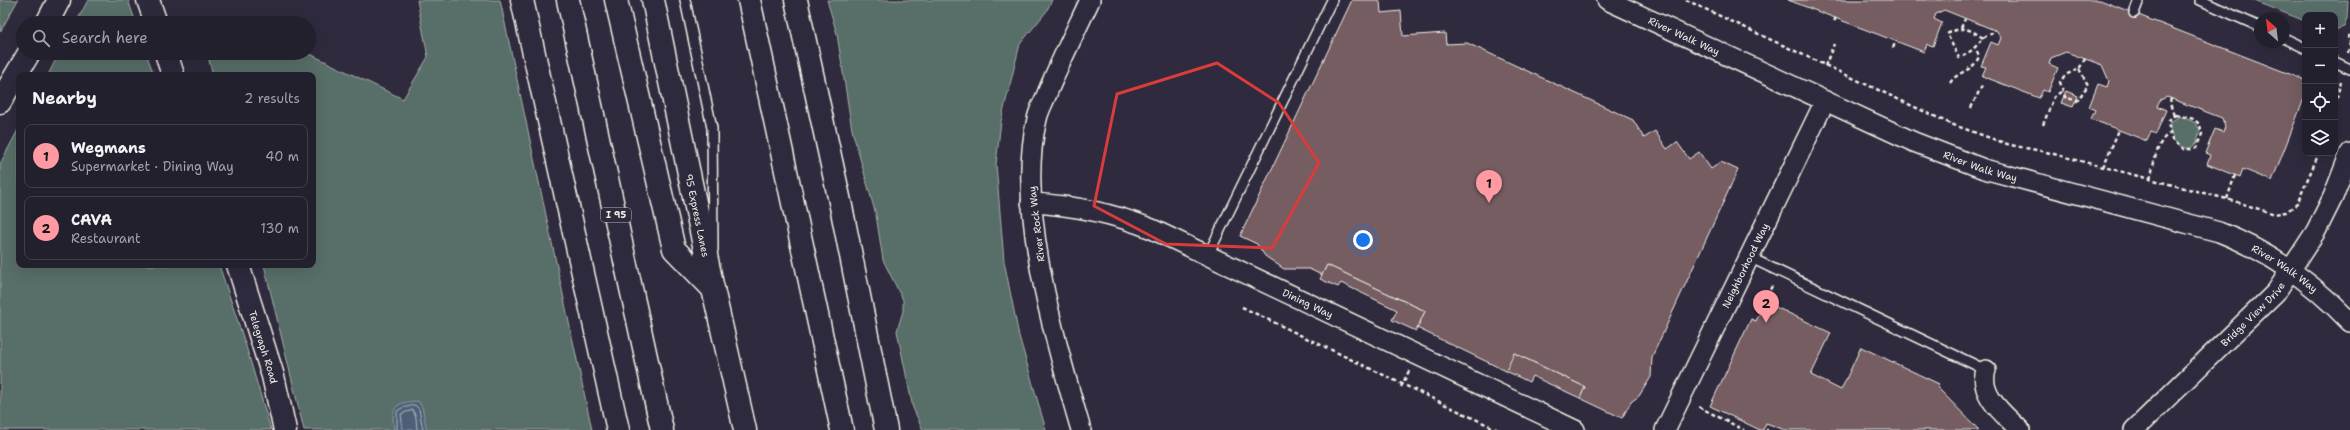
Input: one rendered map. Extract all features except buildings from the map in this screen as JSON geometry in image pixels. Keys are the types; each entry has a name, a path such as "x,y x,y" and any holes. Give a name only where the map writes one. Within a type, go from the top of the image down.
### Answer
{"main road":[{"path":"51,16 59,0"},
{"path":"148,0 154,16"},
{"path":"522,0 618,430"},
{"name":"I 95","path":"568,0 662,430"},
{"path":"616,0 674,249 713,289"},
{"name":"95 Express Lanes","path":"653,0 713,289 745,430"},
{"path":"749,0 842,430"},
{"path":"796,0 886,430"},
{"path":"18,72 25,60"},
{"path":"168,60 172,72"},
{"path":"1,101 16,75"},
{"name":"Telegraph Road","path":"239,268 273,376 285,430"},
{"path":"860,302 897,430"}],"street":[{"name":"River Rock Way","path":"1081,430 1062,364 1043,282 1031,202 1030,170 1037,118 1059,63 1090,0"},
{"name":"River Walk Way","path":"1607,0 1914,142 1984,169 2219,232 2262,250 2321,292 2350,322"},
{"name":"Neighborhood Way","path":"1666,430 1825,101"},
{"name":"Bridge View Drive","path":"2134,430 2269,300 2291,270 2316,230 2333,197 2350,153"},
{"name":"Dining Way","path":"1031,202 1056,204 1132,221 1208,255 1575,430"},
{"path":"1986,370 1985,381 1989,395 2020,430"}],"lane":[{"path":"685,0 712,128 713,289"},
{"path":"1208,255 1332,0"},
{"path":"2134,13 2139,0"},
{"path":"2200,0 2254,24"},
{"path":"2290,41 2302,47"},
{"path":"2338,63 2350,69"},
{"path":"1750,257 1986,370"}],"path":[{"path":"1686,0 1719,14 1825,66 1957,126 2010,145 2037,150 2227,198 2275,214 2286,212 2300,199 2318,156"},
{"path":"1962,28 1965,19"},
{"path":"1982,38 1969,29 1962,28 1946,34 1959,58 1976,49 1982,38 1992,34 1995,30"},
{"path":"2350,35 2348,38 2350,42"},
{"path":"1893,48 1896,41"},
{"path":"1825,66 1834,44"},
{"path":"1950,83 1958,74 1974,66 1979,56 1976,49"},
{"path":"2079,69 2088,85 2077,100 2066,98 2060,84 2063,76 2079,69 2084,59"},
{"path":"1971,108 1983,83"},
{"path":"2043,125 2054,96 2062,91"},
{"path":"2171,98 2170,104 2174,116"},
{"path":"2183,115 2198,123 2201,127 2198,146 2190,150 2176,145 2169,134 2168,121 2174,116 2183,115"},
{"path":"2103,167 2119,130"},
{"path":"2150,179 2160,146 2164,138 2169,134"},
{"path":"2227,198 2235,175"},
{"path":"1242,307 1402,386 1498,430"},
{"path":"1402,386 1409,370"},
{"path":"1699,407 1744,430"}],"highlighted area":[{"path":"1217,63 1279,103 1319,163 1272,248 1166,244 1094,206 1117,94"}],"green space":[{"path":"0,0 18,0 0,32"},
{"path":"88,0 128,0 134,16 80,16"},
{"path":"417,0 500,0 592,430 304,430 265,268 316,268 316,72 212,72 209,60 316,60 316,57 403,99 428,57"},
{"path":"827,0 1052,0 1046,12 1020,44 1001,121 996,164 1004,261 1019,336 1046,430 923,430 913,408 897,331 903,311 903,300 883,260 876,215 852,130 837,34"},
{"path":"2252,0 2348,0 2347,19 2344,27 2338,29 2338,12 2302,12 2302,20 2290,15 2290,12 2282,12"},
{"path":"56,60 149,60 153,72 50,72"},
{"path":"2180,116 2194,122 2200,129 2197,142 2191,148 2181,147 2174,141 2172,136 2170,122"},
{"path":"16,134 16,268 220,268 245,343 271,430 0,430 0,164"}],"water":[{"path":"418,401 422,407 427,430 394,430 393,416 396,408 404,403"}],"place":[{"name":"Wegmans","path":"1489,203"},
{"name":"CAVA","path":"1766,323"}]}
